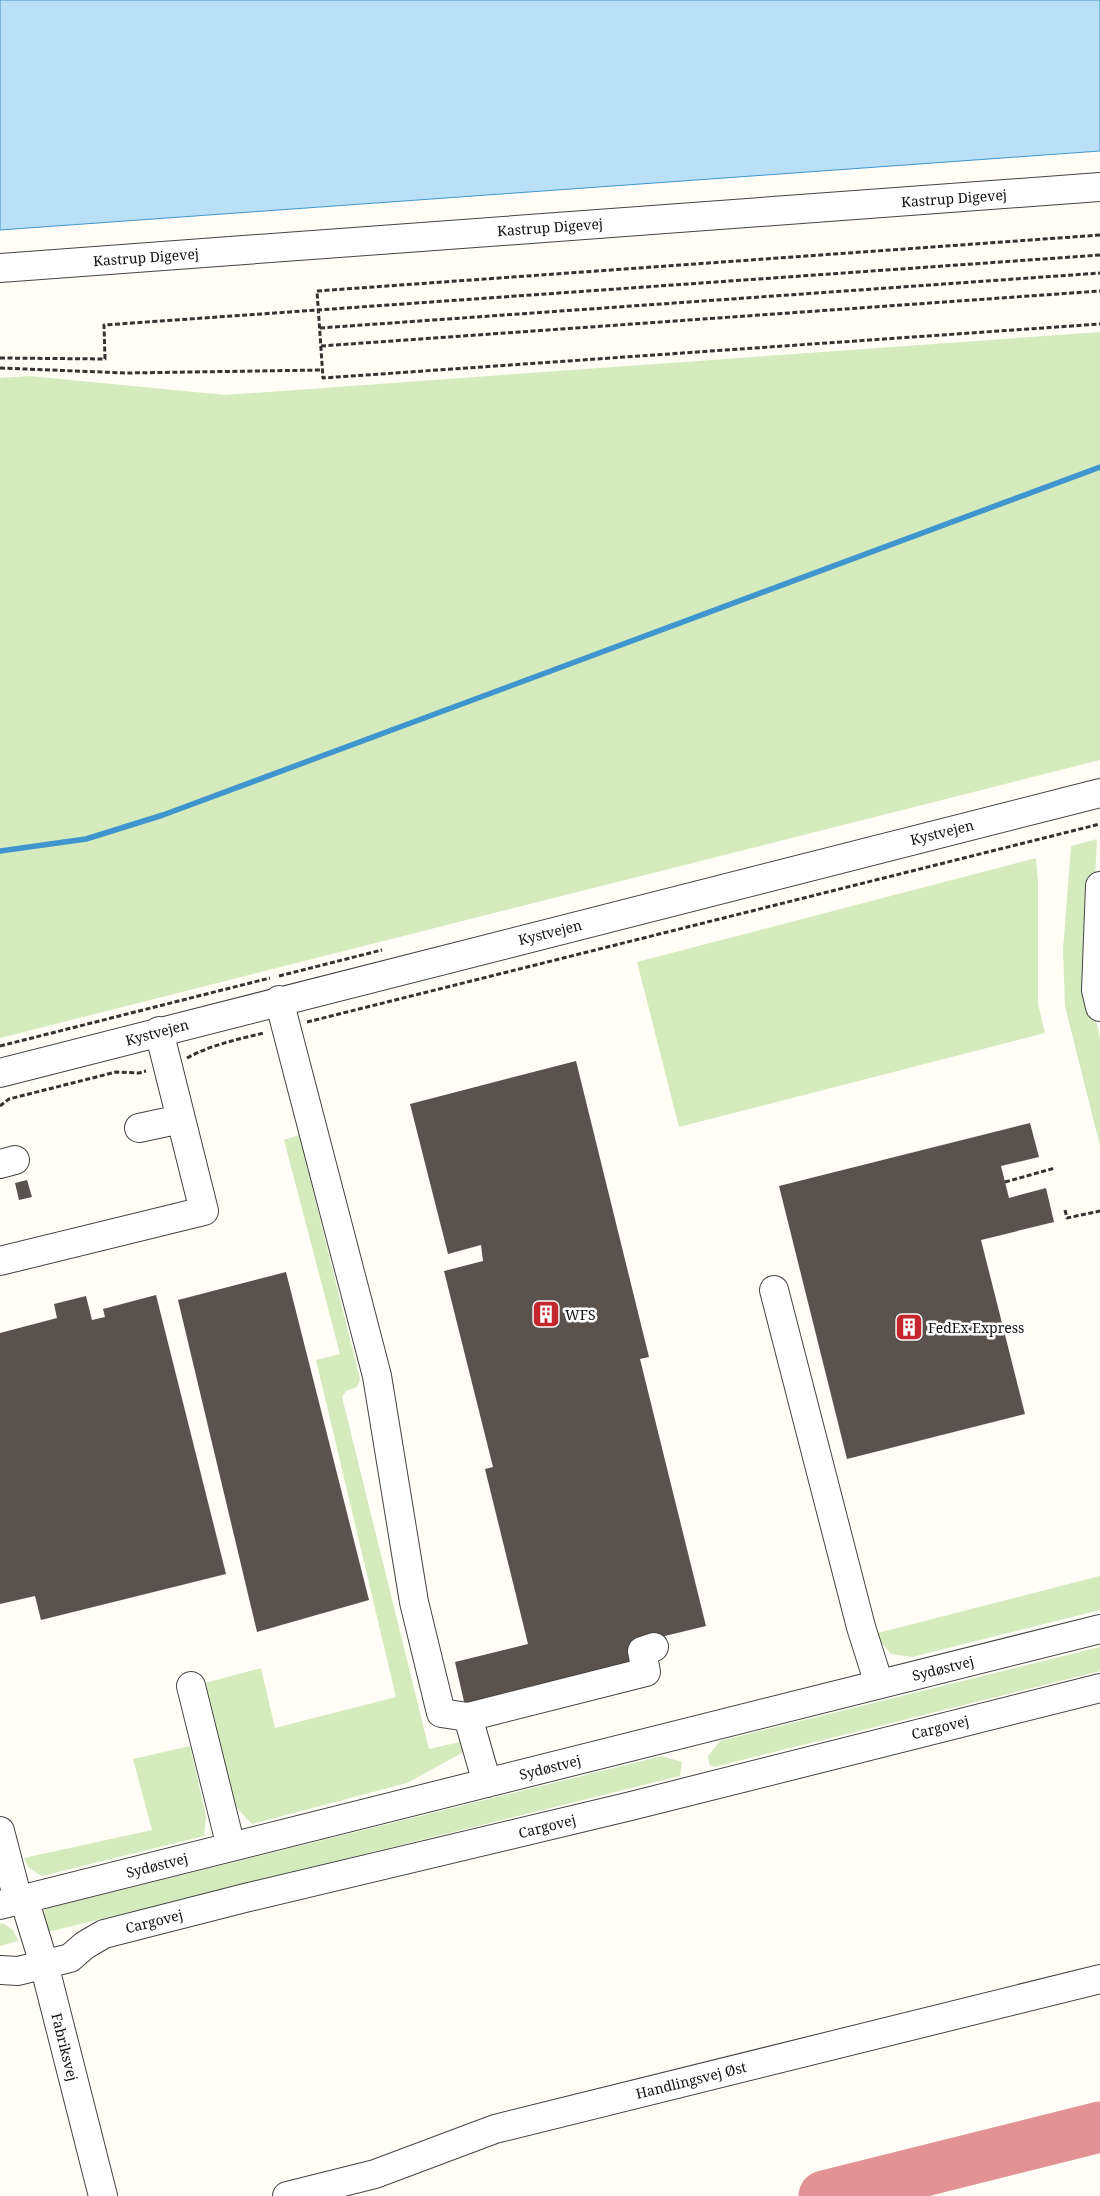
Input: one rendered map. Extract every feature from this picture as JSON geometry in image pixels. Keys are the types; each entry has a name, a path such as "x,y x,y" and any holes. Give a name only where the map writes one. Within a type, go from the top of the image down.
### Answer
{"street":[{"name":"Kastrup Digevej","path":"0,268 1100,187"},
{"name":"Kystvejen","path":"0,1072 1100,793"},
{"path":"1100,886 1096,990 1100,1007"},
{"path":"279,1000 377,1376 414,1602 442,1713 468,1717 646,1672 642,1651 654,1646"},
{"path":"1,1258 204,1211 159,1032"},
{"path":"139,1128 181,1119"},
{"path":"774,1290 861,1627 879,1684"},
{"name":"Sydøstvej","path":"14,1901 1100,1629"},
{"path":"192,1686 231,1847"},
{"name":"Cargovej","path":"0,1970 18,1971 70,1958 85,1945 104,1934 245,1898 631,1806 1100,1688"},
{"path":"468,1717 487,1783"},
{"name":"Fabriksvej","path":"0,1831 14,1901 44,1964 103,2196"},
{"name":"Handlingsvej Øst","path":"287,2196 376,2174 495,2129 1100,1978"}],"path":[{"path":"1100,235 317,291 324,378 1100,324"},
{"path":"0,358 105,359 104,325 1100,255"},
{"path":"320,328 1100,273"},
{"path":"321,346 1100,291"},
{"path":"0,368 126,373 323,370"},
{"path":"0,1106 9,1099 116,1072 139,1073 168,1065 224,1043 286,1027 1100,824"},
{"path":"1005,1182 1055,1168"},
{"path":"1065,1210 1067,1218 1100,1211"}],"green space":[{"path":"1100,332 1100,760 0,1038 0,378 30,376 225,395"},
{"path":"1097,839 1089,994 1100,1037 1100,1146 1065,1006 1063,950 1071,846"},
{"path":"1036,858 1038,883 1038,1004 1045,1033 679,1127 637,962"},
{"path":"299,1135 360,1379 357,1387 346,1391 342,1397 429,1749 469,1740 471,1748 407,1783 252,1824 235,1806 205,1683 261,1668 275,1728 396,1697 316,1360 340,1354 284,1140"},
{"path":"1100,1576 1100,1610 912,1657 891,1654 874,1634"},
{"path":"1100,1647 1100,1671 714,1767 709,1764 708,1756 720,1741"},
{"path":"190,1746 206,1816 204,1836 42,1876 28,1867 24,1858 152,1830 133,1759"},
{"path":"662,1756 682,1762 680,1776 44,1933 43,1916 46,1909"},
{"path":"3,1923 13,1930 18,1941 0,1946 0,1924"}],"water":[{"path":"0,0 1100,0 1100,151 0,230"}],"building":[{"path":"576,1061 649,1357 640,1359 706,1626 636,1643 641,1662 465,1706 455,1662 528,1644 485,1469 493,1467 444,1271 483,1261 481,1245 448,1254 410,1104"},
{"name":"FedEx Express","path":"1030,1123 1039,1157 1001,1166 1009,1198 1046,1188 1054,1222 981,1240 1025,1414 847,1459 779,1186"},
{"path":"27,1180 32,1197 19,1200 15,1183"},
{"path":"286,1272 369,1600 257,1632 178,1300"},
{"path":"156,1295 226,1574 41,1620 35,1596 0,1604 0,1333 57,1318 54,1304 86,1296 92,1320 105,1317 103,1309"}],"waterway":[{"path":"0,851 86,839 163,815 1100,467"}],"taxiway":[{"path":"824,2196 1100,2127"}],"place":[{"name":"WFS","path":"546,1314"},
{"name":"FedEx Express","path":"909,1327"}]}
